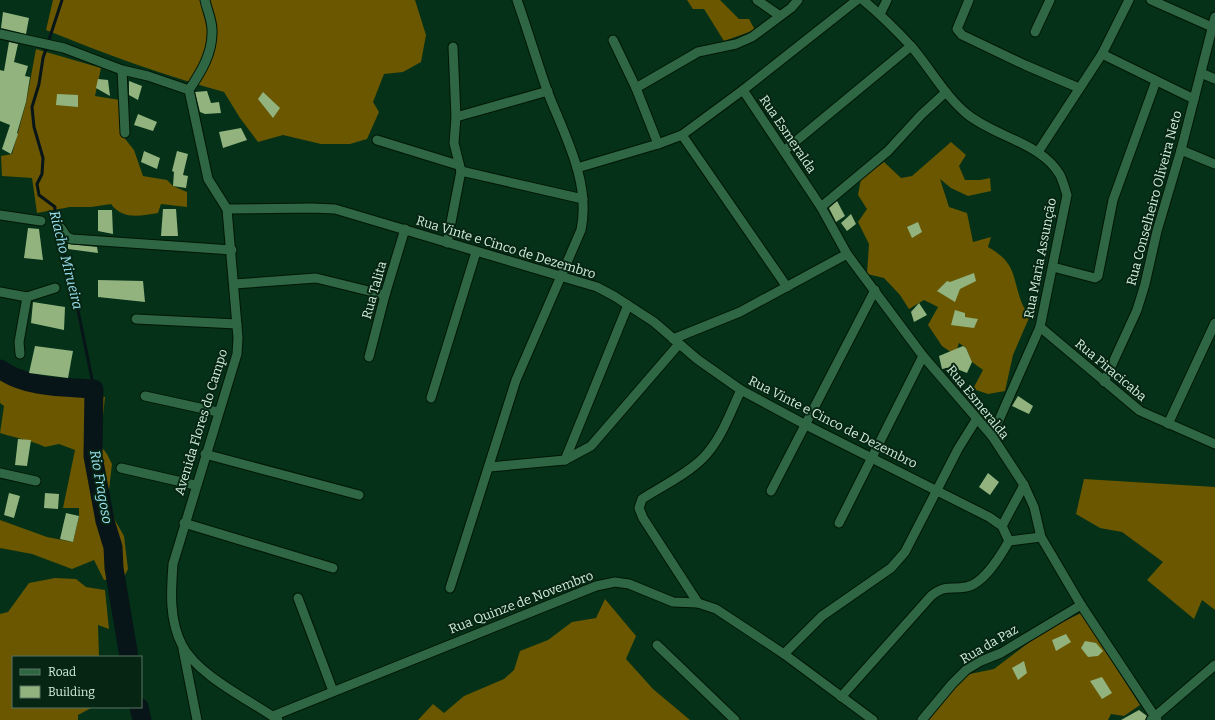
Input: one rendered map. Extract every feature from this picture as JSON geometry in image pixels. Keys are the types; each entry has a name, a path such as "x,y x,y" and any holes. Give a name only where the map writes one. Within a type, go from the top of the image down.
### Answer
{"street":[{"path":"0,34 64,48 122,70 148,76 189,90 206,63 211,47 212,29 205,0"},
{"path":"450,588 490,467 516,380 582,230 585,213 578,168 548,91 517,0"},
{"path":"758,0 780,16"},
{"path":"636,88 698,52 736,44 752,37 791,8 798,0"},
{"path":"578,168 658,144 682,135 743,90 857,0"},
{"name":"Rua Maria Assunção","path":"863,0 880,14 911,46 946,92 967,114 995,132 1038,152 1052,163 1061,176 1066,195 1040,327 992,436"},
{"path":"880,14 887,0"},
{"path":"969,0 957,29 962,36 1079,88"},
{"path":"1035,32 1050,0"},
{"path":"1038,152 1102,54 1129,0"},
{"path":"1151,0 1212,27"},
{"name":"Rua Conselheiro Oliveira Neto","path":"1104,382 1137,310 1145,284 1157,230 1202,73 1215,16"},
{"path":"613,40 636,88 658,144"},
{"path":"784,151 911,46"},
{"path":"447,243 459,168 454,143 456,117 454,47"},
{"path":"1102,54 1194,99"},
{"path":"122,70 125,133"},
{"path":"1202,73 1215,79"},
{"path":"1053,266 1095,278 1098,276 1113,200 1156,80"},
{"name":"Avenida Flores do Campo","path":"189,90 208,179 227,209 232,250 237,324 237,354 195,485 173,564 171,597 197,720"},
{"name":"Rua Esmeralda","path":"743,90 821,207 847,254 923,356 976,420 992,436 1024,485 1034,507 1040,537 1081,605 1154,719"},
{"path":"456,117 548,91"},
{"path":"821,207 888,151 921,115 946,92"},
{"path":"682,135 787,287"},
{"path":"377,140 459,168 583,198"},
{"path":"1181,150 1215,164"},
{"name":"Rua Vinte e Cinco de Dezembro","path":"227,209 335,209 597,287 654,322 676,342 741,390 806,425 989,517 1002,526 1010,541"},
{"path":"0,215 40,221"},
{"path":"61,228 67,237 72,239 232,250"},
{"name":"Rua Talita","path":"369,358 385,295 405,230"},
{"path":"431,398 476,252"},
{"path":"490,467 565,460 591,446 676,342 740,312 847,254"},
{"path":"234,284 316,278 385,295"},
{"path":"0,292 27,297 55,288"},
{"path":"771,490 875,290"},
{"path":"20,354 19,342 27,297"},
{"path":"565,460 628,305"},
{"path":"136,319 237,324"},
{"path":"1168,424 1215,323"},
{"name":"Rua Piracicaba","path":"1040,327 1140,411 1215,444"},
{"path":"839,523 923,356"},
{"path":"698,603 643,518 639,508 642,499 690,469 704,457 721,431 741,390"},
{"path":"145,396 218,412"},
{"path":"784,654 822,616 890,568 905,552 958,449 976,420"},
{"path":"206,454 359,495"},
{"path":"121,468 195,485"},
{"path":"0,473 36,481"},
{"path":"1002,526 1024,485"},
{"path":"184,523 333,568"},
{"path":"841,697 931,596 945,587 966,587 974,584 997,561 1010,541 1040,537"},
{"name":"Rua Quinze de Novembro","path":"276,718 333,691 596,586 615,582 629,584 673,602 698,603 716,609 784,654 873,720"},
{"path":"298,598 333,691"},
{"name":"Rua da Paz","path":"922,720 952,684 966,670 980,661 1001,653 1081,605"},
{"path":"657,645 735,720"},
{"name":"Avenida Flores do Campo","path":"182,646 195,663 209,675 276,718"},
{"path":"1154,719 1215,665"}],"shaded area":[{"path":"53,0 415,0 426,35 421,62 403,72 384,74 373,102 379,112 367,139 350,144 321,144 283,135 258,142 240,118 224,92 134,64 46,30"},
{"path":"687,0 720,0 739,19 749,19 755,30 724,41 704,9 693,9"},
{"path":"36,49 101,68 95,96 120,100 122,135 134,150 143,176 167,180 173,186 187,192 187,207 161,204 158,213 138,216 121,213 111,204 91,207 70,207 37,213 32,178 2,176 1,156 12,154 26,103"},
{"path":"951,142 966,155 959,166 965,180 990,178 991,191 968,196 951,188 940,179 949,207 967,213 973,242 991,237 988,247 1004,259 1012,270 1018,292 1029,318 1013,355 1005,391 988,394 973,389 983,370 972,362 966,348 959,343 955,355 942,346 928,325 938,307 924,300 909,309 900,295 884,278 867,274 869,244 858,222 867,209 858,195 861,179 884,162 901,178 912,176"},
{"path":"0,375 11,383 105,397 100,445 112,464 108,498 112,515 124,536 128,569 124,577 104,580 94,560 72,569 32,554 0,548 0,520 47,537 73,542 79,516 79,508 63,508 75,450 59,444 45,447 0,433 4,406 0,403"},
{"path":"1084,479 1215,487 1215,610 1202,600 1194,619 1147,580 1163,562 1122,532 1100,528 1076,514"},
{"path":"55,578 76,579 86,587 105,590 109,629 98,625 99,656 12,656 12,708 91,708 78,715 78,720 0,720 0,614 8,612 29,583"},
{"path":"605,599 636,636 626,659 653,689 690,720 418,720 433,704 444,713 464,696 504,679 514,670 520,651 548,640 572,622 596,618"},
{"path":"1081,613 1140,705 1124,716 1111,714 1108,720 927,720 965,675 994,669 1044,631"}],"building":[{"path":"3,12 29,18 26,34 1,28"},
{"path":"9,42 18,44 14,62 28,66 25,76 30,77 26,102 11,154 2,149 10,125 0,121 0,70 4,71"},
{"path":"98,79 108,80 110,96 96,88"},
{"path":"129,81 142,86 138,100 129,95"},
{"path":"207,91 211,103 219,102 221,113 205,114 200,112 195,92"},
{"path":"263,92 280,108 273,118 258,99"},
{"path":"57,94 78,95 78,107 56,105"},
{"path":"138,114 157,122 153,131 134,125"},
{"path":"241,128 247,140 223,148 219,132"},
{"path":"144,151 160,158 157,169 141,162"},
{"path":"177,151 188,154 183,175 188,176 186,188 173,186 174,172 172,171"},
{"path":"837,201 845,216 836,222 829,208"},
{"path":"163,209 176,209 178,236 161,236"},
{"path":"98,210 112,210 113,234 98,231"},
{"path":"851,214 856,224 847,231 841,223"},
{"path":"918,222 922,232 912,238 907,227"},
{"path":"28,228 39,229 43,260 24,258"},
{"path":"68,244 97,247 98,253 68,249"},
{"path":"974,273 976,281 960,289 955,302 937,291 947,281 950,282"},
{"path":"98,280 143,281 145,302 98,297"},
{"path":"33,302 65,307 64,330 31,323"},
{"path":"919,303 927,315 914,322 911,312"},
{"path":"955,310 965,313 965,317 978,319 974,328 951,325"},
{"path":"35,346 73,351 68,378 29,373"},
{"path":"963,346 966,348 972,362 967,373 952,367 942,369 939,356"},
{"path":"1018,396 1033,406 1029,414 1012,406"},
{"path":"18,439 31,440 27,466 15,465"},
{"path":"988,473 999,482 990,495 979,487"},
{"path":"9,493 20,496 14,518 4,515"},
{"path":"45,493 59,494 58,509 44,508"},
{"path":"66,513 79,516 73,542 60,539"},
{"path":"1066,634 1071,642 1056,651 1052,640"},
{"path":"1085,641 1096,643 1103,651 1098,656 1088,657 1081,648"},
{"path":"1024,661 1027,673 1018,680 1012,668"},
{"path":"1102,677 1112,693 1102,699 1090,681"},
{"path":"1139,710 1147,716 1145,720 1121,720"}],"waterway":[{"name":"Riacho Mirueira","path":"62,0 43,58 39,84 32,107 34,127 43,158 42,174 37,184 39,195 55,207 54,224 70,271 94,389"},
{"name":"Rio Fragoso","path":"0,369 21,380 33,383 57,387 94,389 93,456 105,521 113,547 114,568 129,656"},
{"name":"Rio Fragoso","path":"139,708 142,720"}]}
